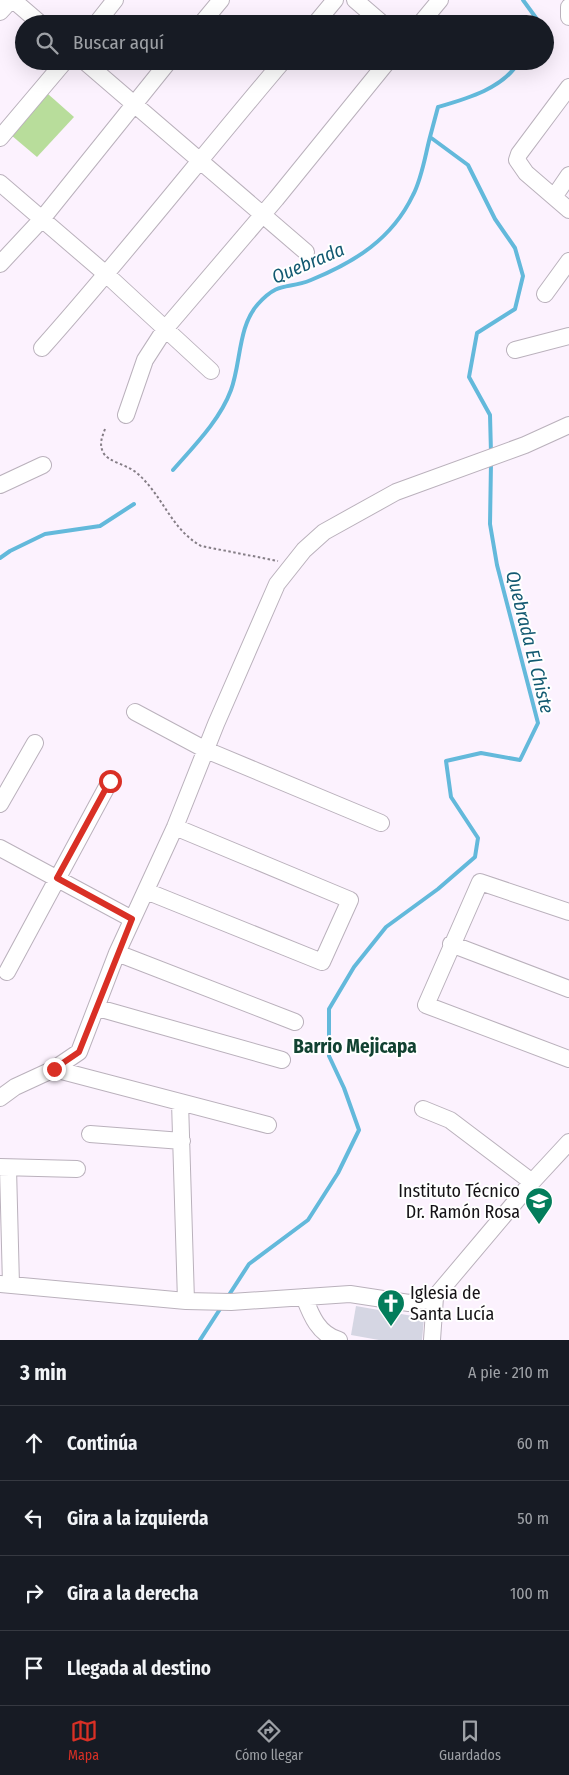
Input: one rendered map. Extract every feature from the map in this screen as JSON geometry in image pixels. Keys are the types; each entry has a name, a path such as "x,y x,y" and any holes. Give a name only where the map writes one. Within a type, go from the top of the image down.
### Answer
{"street":[{"path":"0,12 12,0 30,15"},
{"path":"103,15 115,0"},
{"path":"208,15 221,0"},
{"path":"322,15 335,0"},
{"path":"355,0 372,15"},
{"path":"428,15 440,0"},
{"path":"569,8 569,17"},
{"path":"0,138 57,70"},
{"path":"94,70 306,252"},
{"path":"0,264 42,219 161,70"},
{"path":"42,348 107,275 199,160 275,70"},
{"path":"126,415 145,360 164,329 262,215 381,70"},
{"path":"569,87 516,160 526,174 569,210"},
{"path":"554,197 569,175"},
{"path":"0,183 107,275 211,371"},
{"path":"545,294 569,261"},
{"path":"515,350 569,336"},
{"path":"0,1098 15,1087 54,1069 79,1052 98,1008 117,953 175,827 277,584 304,550 324,532 396,492 525,445 569,425"},
{"path":"0,485 43,465"},
{"path":"135,712 206,750 381,823"},
{"path":"0,804 35,743"},
{"path":"8,972 110,781"},
{"path":"146,891 322,962 350,900 175,827"},
{"path":"0,848 132,919"},
{"path":"569,912 480,882 451,944 426,1005 569,1059"},
{"path":"451,944 569,989"},
{"path":"117,953 295,1022"},
{"path":"98,1008 282,1060"},
{"path":"54,1069 268,1126"},
{"path":"180,1102 186,1301"},
{"path":"423,1109 450,1120 532,1182"},
{"path":"90,1134 182,1141"},
{"path":"432,1340 435,1297 532,1182 569,1142"},
{"path":"77,1169 4,1168 6,1284 186,1301 231,1302 350,1294 409,1303 435,1297"},
{"path":"304,1297 314,1322 332,1338 339,1340"}],"path":[{"path":"105,429 101,441 103,452 110,459 126,465 149,484 177,527 191,540 201,546 293,564"}],"green space":[{"path":"48,94 74,117 37,157 11,135"}],"building":[{"name":"Iglesia de Santa Lucía","path":"356,1306 424,1318 422,1340 379,1340 351,1335"}],"waterway":[{"name":"Quebrada El Chiste","path":"523,0 534,15"},
{"name":"Quebrada El Chiste","path":"491,453 490,415 469,377 477,333 515,309 523,276 515,248 495,219 468,165 430,137 438,107 484,91 495,85 513,70"},
{"name":"Quebrada","path":"173,470 206,432 226,401 234,379 243,334 258,304 278,288 303,283 343,265 371,247 383,236 404,211 416,188 430,137"},
{"name":"Quebrada El Chiste","path":"227,1298 249,1264 308,1220 338,1173 359,1130 344,1088 329,1056 329,1009 354,967 386,927 438,889 475,857 478,838 451,797 446,761 481,753 520,760 538,723 497,565 490,524 491,463"},
{"name":"Quebrada","path":"0,558 45,534 100,526 134,504"},
{"name":"Quebrada El Chiste","path":"200,1340 222,1306"}],"place":[{"name":"Instituto Técnico Dr. Ramón Rosa","path":"539,1225"},
{"name":"Iglesia de Santa Lucía","path":"391,1327"}],"district":[{"name":"Barrio Mejicapa","path":"355,1046"}],"route":[{"path":"54,1069 79,1052 132,919 57,878 110,781"}]}
